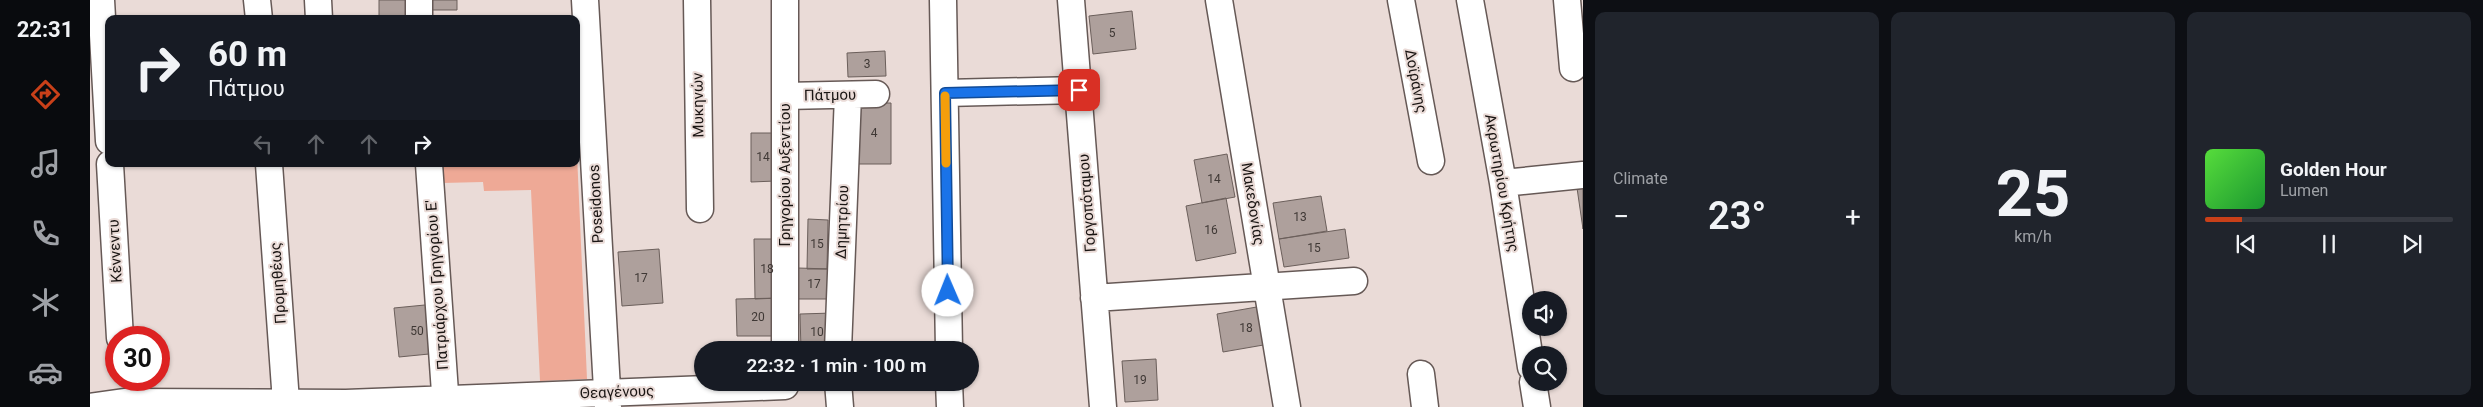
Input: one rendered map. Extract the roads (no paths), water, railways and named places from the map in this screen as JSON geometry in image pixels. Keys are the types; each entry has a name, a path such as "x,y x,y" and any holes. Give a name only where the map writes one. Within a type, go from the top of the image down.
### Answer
{"street":[{"path":"101,0 105,70"},
{"path":"257,0 259,15"},
{"path":"318,0 320,15"},
{"path":"419,0 419,15"},
{"name":"Poseidonos","path":"585,0 581,30 608,400"},
{"name":"Μυκηνών","path":"697,0 700,209"},
{"name":"Γρηγορίου Αυξεντίου","path":"785,0 785,341"},
{"path":"943,0 949,341"},
{"name":"Γοργοπόταμου","path":"1071,0 1103,407"},
{"name":"Μακεδονίας","path":"1219,0 1286,407"},
{"name":"Δοϊράνης","path":"1401,0 1432,161"},
{"name":"Ακρωτηρίου Κρήτης","path":"1470,0 1503,183 1528,346"},
{"path":"1567,0 1573,68"},
{"path":"945,93 1079,90"},
{"name":"Πάτμου","path":"785,96 876,94"},
{"name":"Δημητρίου","path":"838,341 848,95"},
{"name":"Κέννεντυ","path":"110,167 119,326"},
{"name":"Προμηθέως","path":"269,167 286,402"},
{"name":"Πατριάρχου Γρηγορίου E'","path":"428,167 446,403"},
{"path":"1503,183 1583,175"},
{"path":"1094,298 1354,281"},
{"path":"1421,374 1425,407"},
{"path":"839,391 840,407"},
{"path":"950,391 950,407"},
{"path":"1535,391 1537,407"},
{"name":"Θεαγένους","path":"90,407 123,396 346,405 608,400 785,392"}]}
